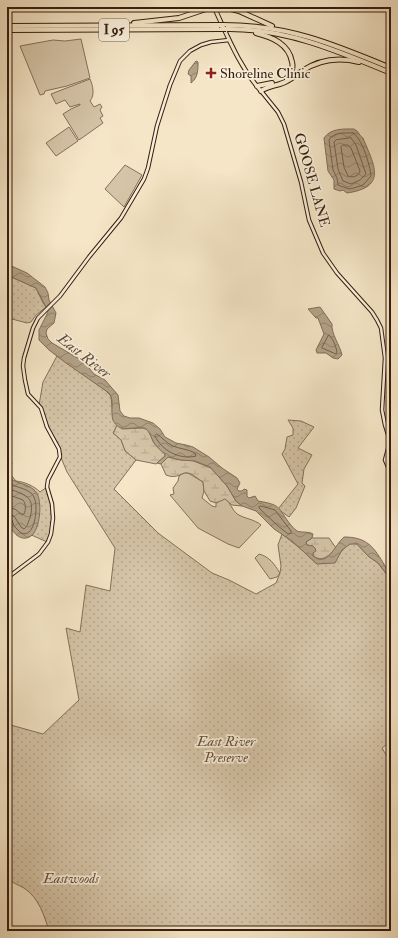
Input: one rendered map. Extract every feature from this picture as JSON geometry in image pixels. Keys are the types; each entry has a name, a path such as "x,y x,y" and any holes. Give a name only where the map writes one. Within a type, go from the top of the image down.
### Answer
{"highway":[{"path":"88,25 174,19 213,7"},
{"path":"223,7 239,11 268,25 291,32"},
{"name":"I 95","path":"7,26 88,25 224,27 275,33 310,41 391,73"},
{"path":"224,27 265,35 281,43 290,53 293,65 290,75 282,81 257,86"},
{"name":"I 95","path":"7,30 262,27 291,32 332,44 391,68"},
{"path":"261,90 271,85 286,82 310,66 326,60 350,60 385,70"}],"main road":[{"name":"GOOSE LANE","path":"213,7 243,67 261,90"}],"street":[{"path":"7,578 42,550 48,542 52,528 53,510 47,487 48,480 60,457 59,449 48,427 41,408 28,394 23,366 32,328 38,318 53,304 121,218 144,179 157,126 170,85 180,60 190,51 201,45 229,40"},
{"name":"GOOSE LANE","path":"261,90 278,112 284,124 301,182 309,220 329,263 372,312 378,320 381,328 385,358 382,410 390,441 385,460 391,474"}],"green space":[{"path":"81,39 90,78 67,86 45,91 44,94 40,95 20,46 53,40 65,41"},
{"path":"90,79 93,96 90,101 94,107 100,104 102,107 100,110 103,116 100,118 103,123 79,140 63,114 80,104 70,107 65,100 56,104 51,94"},
{"path":"69,127 78,141 56,156 46,143"},
{"path":"125,165 142,175 124,207 105,189"},
{"path":"7,275 36,288 46,307 36,315 31,322 27,323 12,319 7,326"},
{"name":"East River Preserve","path":"57,356 103,388 111,396 113,419 117,425 113,433 121,440 125,451 136,460 114,489 158,533 212,573 256,594 276,583 281,566 278,545 282,534 317,564 339,554 350,544 357,544 368,556 378,563 391,580 391,741 382,748 391,763 391,931 49,931 43,913 34,897 24,888 7,879 7,724 43,734 79,700 66,628 80,632 86,585 110,591 115,548 67,472 39,405 43,382"},
{"path":"288,420 301,421 314,427 298,448 312,455 304,469 302,483 305,486 296,508 289,517 278,509 298,484 282,454 285,449 287,437 293,435 293,428"},
{"path":"117,425 122,429 143,428 148,430 154,443 165,453 165,456 156,464 136,460 125,451 121,440 113,433"},
{"path":"7,453 12,464 9,466 11,475 16,481 23,482 40,492 47,487 52,521 50,535 47,542 7,523"},
{"path":"168,457 181,460 191,460 211,468 227,486 236,501 242,506 232,505 225,499 216,503 210,501 204,491 203,482 194,475 186,473 174,477 166,475 161,464"},
{"path":"184,473 188,473 203,482 204,491 202,498 212,506 216,507 216,503 225,498 237,514 261,525 239,548 228,544 198,528 170,495 174,494 173,488 178,481 179,476"},
{"path":"312,538 329,538 336,548 326,557 320,559 316,558 313,556 313,546 307,545 306,542"},
{"path":"259,554 269,559 274,564 280,573 277,577 270,579 255,558"}],"water":[{"path":"196,61 198,62 197,74 191,83 191,76 188,74 189,70"},
{"path":"342,129 354,129 363,138 374,166 374,173 373,180 368,186 360,190 347,193 343,190 340,191 334,189 334,180 328,171 324,138 330,132"},
{"path":"7,264 27,273 45,287 49,300 56,313 54,323 47,329 46,333 48,339 52,343 83,361 94,374 105,380 118,395 120,411 124,416 139,418 153,423 160,429 165,437 176,443 193,447 237,478 240,483 237,489 239,491 244,489 247,490 247,496 249,498 255,496 258,501 271,504 278,508 296,530 299,532 313,534 312,538 306,542 307,545 315,548 316,551 313,553 313,556 318,559 327,557 344,537 359,539 369,544 377,553 389,573 391,580 378,563 368,556 357,544 350,544 342,550 335,563 317,564 292,541 274,529 256,511 242,506 236,501 227,486 210,467 195,461 168,457 161,464 157,463 165,456 165,454 154,443 148,430 144,428 119,427 112,417 112,399 109,393 66,363 39,340 39,330 48,312 47,309 36,288 7,275"},
{"path":"320,307 332,324 333,332 342,355 338,359 333,358 326,353 317,353 316,350 324,334 318,318 316,318 308,309"},
{"path":"7,476 14,481 30,487 38,496 40,515 37,528 31,536 27,538 20,537 14,533 10,526 7,505"}],"waterway":[{"path":"384,931 391,924"}],"place":[{"name":"Shoreline Clinic","path":"211,73"}],"water label":[{"name":"East River","path":"84,356"}],"park label":[{"name":"Eastwoods","path":"71,878"}]}
